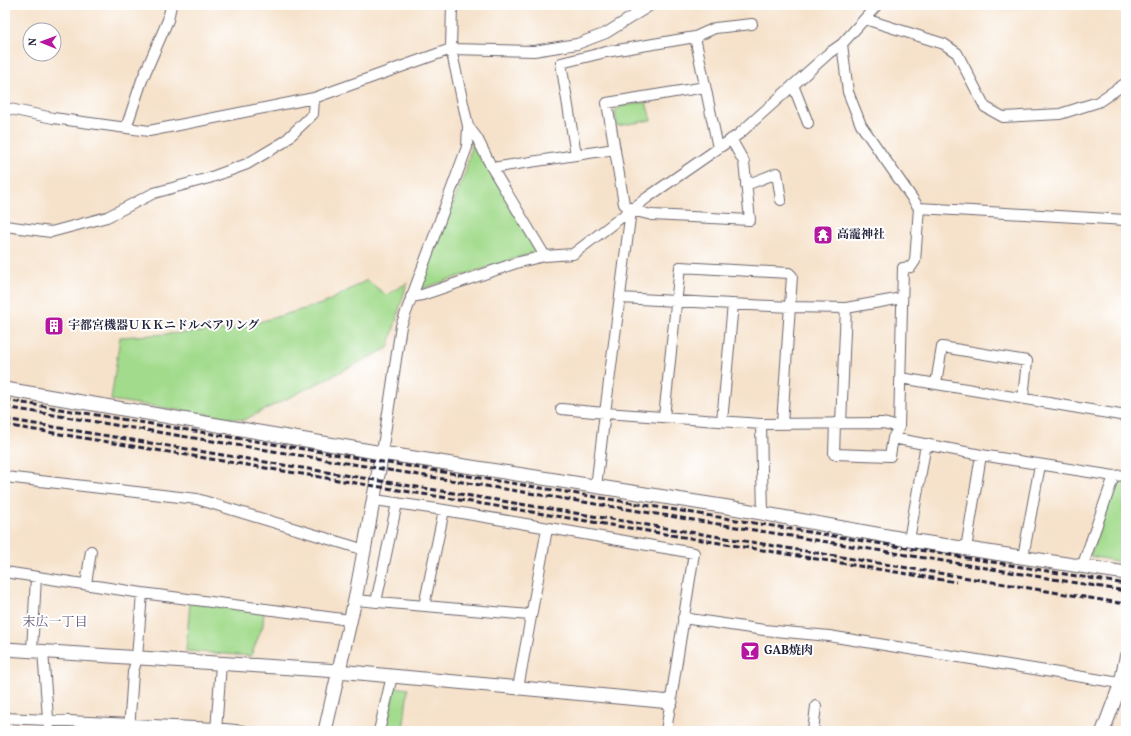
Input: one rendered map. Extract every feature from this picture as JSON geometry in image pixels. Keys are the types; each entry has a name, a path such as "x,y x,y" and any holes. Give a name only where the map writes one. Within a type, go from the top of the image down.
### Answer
{"street":[{"path":"126,128 142,80 168,20 171,5"},
{"path":"325,731 355,600 375,500 401,326 467,147 468,126 451,49 452,5"},
{"path":"5,108 53,118 149,131 314,98 451,49 534,51 587,41 606,33 651,5"},
{"path":"411,297 422,295 519,262 544,256 573,254 631,210 739,134 793,84 829,53 842,44 877,5"},
{"path":"865,19 944,44 957,53 985,107 1003,117 1060,114 1098,102 1126,83"},
{"path":"576,155 561,63 606,52 695,37 715,28 752,24"},
{"path":"695,37 718,148"},
{"path":"842,44 848,92 861,125 919,208 915,262 911,267 903,268 899,427 893,438 890,456 834,454 838,423 846,308"},
{"path":"793,84 808,123"},
{"path":"705,87 607,103 624,204 631,210 652,214 750,220 744,162 731,139"},
{"path":"5,226 51,232 107,217 154,193 209,178 247,164 284,142 312,114 314,98"},
{"path":"468,126 477,138 492,168 544,256"},
{"path":"492,168 615,149"},
{"path":"746,185 777,173 781,200"},
{"path":"919,208 1126,220"},
{"path":"596,487 631,210"},
{"path":"664,417 680,267 789,273 792,276 782,424"},
{"path":"620,298 790,307 846,308 902,298"},
{"path":"722,421 733,304"},
{"path":"936,383 942,347 1012,358 1027,361 1023,398"},
{"path":"901,378 1126,416"},
{"path":"5,389 382,453 763,514 909,540 1126,573"},
{"path":"561,409 761,424 883,423 899,427"},
{"path":"761,424 763,514"},
{"path":"893,438 1040,465 1114,476 1126,475"},
{"path":"909,540 926,444"},
{"path":"966,549 981,455"},
{"path":"1023,557 1040,465"},
{"path":"1082,567 1114,476"},
{"path":"5,478 197,499 365,550"},
{"path":"375,500 444,510 547,529 694,553 666,731"},
{"path":"376,602 397,503"},
{"path":"424,606 444,510"},
{"path":"518,688 530,615 547,529"},
{"path":"86,584 91,551"},
{"path":"5,572 142,593 350,620"},
{"path":"36,577 37,651 49,720 49,731"},
{"path":"129,727 133,672 137,658 142,593"},
{"path":"355,600 530,615"},
{"path":"683,618 764,630 829,636 1123,683"},
{"path":"5,649 338,671 670,702"},
{"path":"1103,731 1123,683 1126,658"},
{"path":"216,729 221,664"},
{"path":"379,731 392,676"},
{"path":"814,731 816,706"},
{"path":"5,718 129,727 244,731"}],"green space":[{"path":"646,102 651,120 617,126 615,111 621,106"},
{"path":"472,142 539,251 420,289 466,170"},
{"path":"367,280 386,295 407,283 388,348 244,420 111,400 120,337 231,330 325,303"},
{"path":"1116,481 1126,482 1126,563 1090,556"},
{"path":"190,602 264,611 263,625 251,656 186,651"},
{"path":"395,687 408,689 403,731 386,731"}],"railway":[{"path":"5,400 1126,584"},
{"path":"5,407 1126,591"},
{"path":"5,419 1126,604"},
{"path":"5,425 956,582"}],"place":[{"name":"高靇神社","path":"823,235"},
{"name":"宇都宮機器ＵＫＫニドルベアリング","path":"54,326"},
{"name":"GAB焼肉","path":"750,651"}],"district":[{"name":"末広一丁目","path":"55,623"}]}
